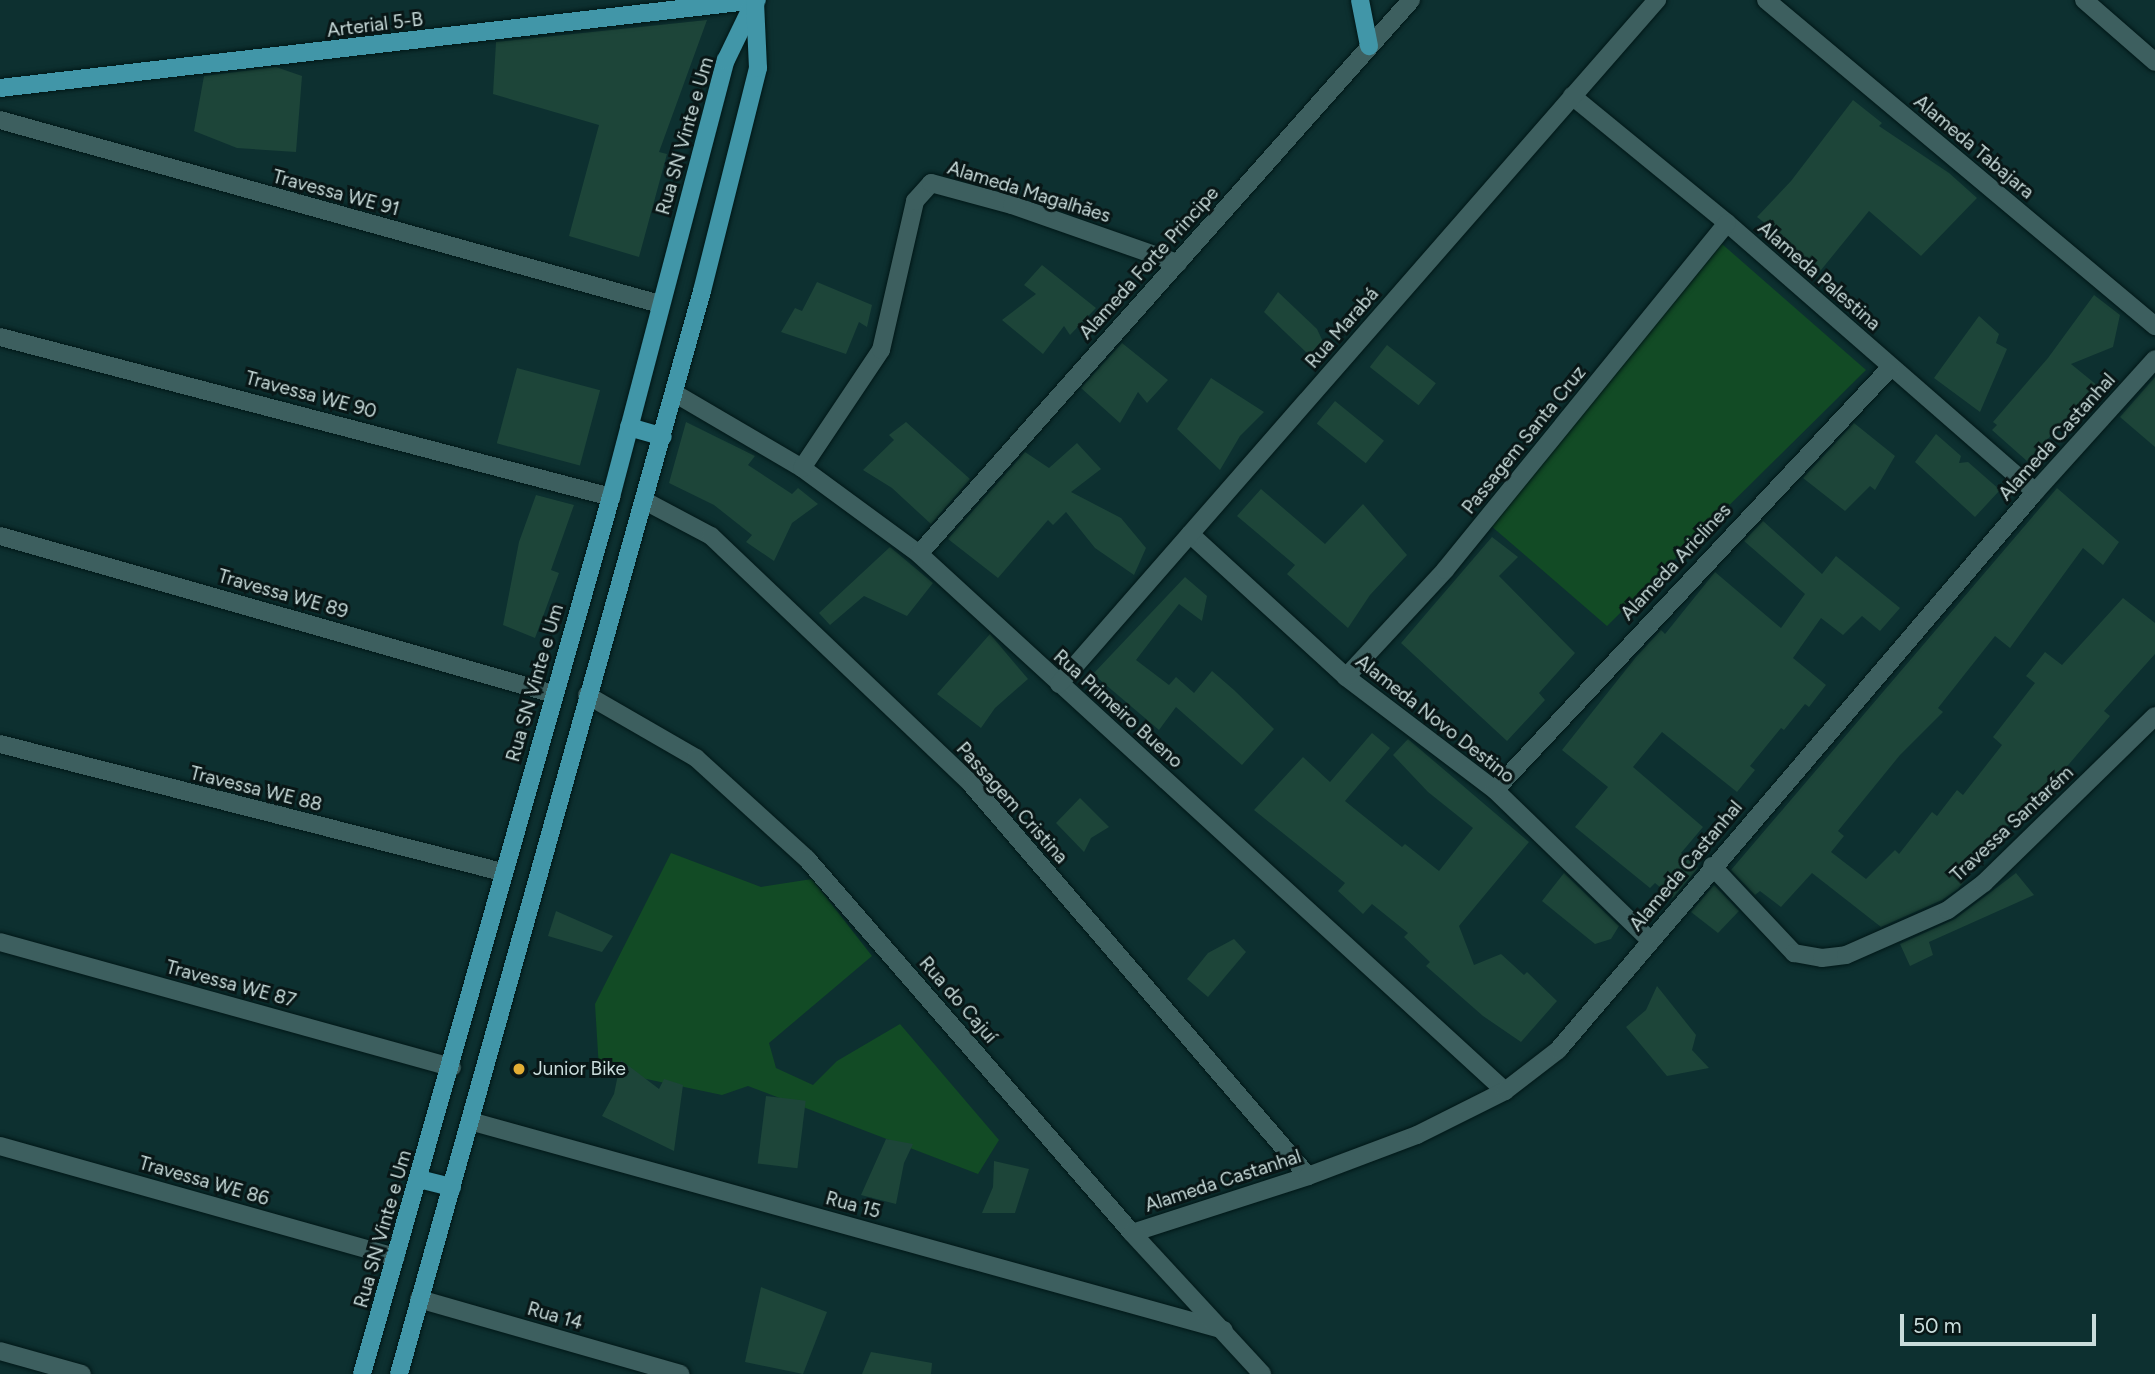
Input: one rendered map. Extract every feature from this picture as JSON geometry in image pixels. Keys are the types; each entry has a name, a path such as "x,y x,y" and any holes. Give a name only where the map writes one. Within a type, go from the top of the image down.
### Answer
{"main road":[{"path":"399,1374 587,695 676,394 758,68 756,0"},
{"name":"Arterial 5-B","path":"0,88 756,0"},
{"name":"Rua SN Vinte e Um","path":"362,1374 452,1066 502,872 611,497 726,60 756,0"},
{"path":"1360,0 1369,47"},
{"path":"629,427 663,437"},
{"path":"419,1179 452,1187"}],"street":[{"name":"Alameda Forte Principe","path":"919,554 1410,0"},
{"name":"Rua Marabá","path":"1059,684 1657,0"},
{"name":"Alameda Tabajara","path":"1766,0 2155,326"},
{"path":"2084,0 2155,62"},
{"name":"Alameda Palestina","path":"1572,96 1727,223 2035,492"},
{"name":"Travessa WE 91","path":"0,120 660,304"},
{"name":"Alameda Magalhães","path":"803,468 881,350 894,306 915,201 932,183 1012,205 1178,263"},
{"name":"Passagem Santa Cruz","path":"1346,677 1445,570 1727,223"},
{"name":"Travessa WE 90","path":"0,337 611,497"},
{"name":"Alameda Castanhal","path":"1132,1233 1308,1176 1417,1135 1505,1091 1558,1050 1712,866 2035,492 2155,359"},
{"name":"Alameda Ariclines","path":"1495,790 1891,366"},
{"name":"Rua Primeiro Bueno","path":"676,394 803,468 919,554 1505,1091"},
{"name":"Passagem Cristina","path":"645,500 711,536 971,784 1308,1176"},
{"name":"Alameda Novo Destino","path":"1190,534 1346,677 1495,790 1651,941"},
{"name":"Travessa WE 89","path":"0,536 554,694"},
{"name":"Rua do Cajuí","path":"587,695 696,758 807,859 1132,1233 1262,1374"},
{"name":"Travessa Santarém","path":"1712,866 1794,953 1822,958 1846,955 1894,937 1948,910 1984,883 2155,716"},
{"name":"Travessa WE 88","path":"0,744 502,872"},
{"name":"Travessa WE 87","path":"0,942 452,1066"},
{"name":"Rua 15","path":"470,1121 1224,1330"},
{"name":"Travessa WE 86","path":"0,1146 396,1256"},
{"name":"Rua 14","path":"419,1299 680,1374"},
{"path":"0,1351 82,1374"}],"green space":[{"path":"1722,244 1866,370 1607,626 1490,525"},
{"path":"671,853 761,887 812,879 872,956 769,1043 776,1068 813,1085 837,1061 900,1024 999,1140 978,1174 748,1086 722,1095 599,1069 595,1004"}],"building":[{"path":"707,20 659,152 667,154 639,257 569,236 599,125 493,94 496,42"},
{"path":"276,67 302,76 296,152 237,148 194,131 204,76"},
{"path":"1853,100 1882,123 1879,126 1949,173 1977,198 1921,256 1869,211 1817,275 1781,253 1790,243 1757,217 1791,181"},
{"path":"1042,265 1096,308 1070,335 1064,326 1043,354 1002,320 1036,294 1024,285"},
{"path":"817,282 872,305 867,327 859,322 846,354 781,332 795,308 802,311"},
{"path":"1278,292 1317,329 1324,344 1308,354 1264,312"},
{"path":"2094,295 2120,315 2113,347 2071,364 2098,386 2027,461 1992,430 1997,425 1993,422 2048,358"},
{"path":"1979,316 1999,334 1996,343 2007,349 1980,412 1934,378"},
{"path":"1122,343 1168,380 1147,403 1138,392 1120,423 1081,388"},
{"path":"1387,345 1436,383 1419,405 1370,367"},
{"path":"517,368 600,390 580,466 497,443"},
{"path":"2155,377 2155,447 2120,417"},
{"path":"1211,378 1264,412 1240,436 1220,470 1177,429"},
{"path":"1335,401 1384,441 1366,463 1317,424"},
{"path":"686,422 755,456 748,465 792,494 798,488 818,504 792,523 774,561 746,542 752,535 714,505 669,483"},
{"path":"906,422 970,479 931,524 892,488 863,470 894,440 889,435"},
{"path":"1854,423 1895,456 1875,490 1870,486 1845,511 1803,478"},
{"path":"1936,434 1961,456 1959,463 1968,462 2000,490 1975,517 1915,462"},
{"path":"1077,443 1101,469 1071,492 1121,518 1146,548 1134,575 1095,548 1066,512 1053,525 1048,520 998,578 948,539 1025,452 1049,468"},
{"path":"2057,488 2119,542 2103,565 2083,548 2010,648 1995,636 1938,708 1943,712 1900,755 1838,831 1844,836 1831,852 1866,879 1895,850 1899,854 1932,812 1937,816 1957,790 1963,795 2002,745 1993,737 2035,683 2026,676 2045,652 2062,665 2123,598 2155,623 2155,654 2104,711 2110,716 2029,811 2023,807 1958,889 1942,900 1881,927 1812,873 1781,907 1760,891 1755,895 1731,870"},
{"path":"1261,489 1325,544 1363,504 1407,555 1370,595 1348,628 1287,574 1295,565 1237,516"},
{"path":"536,495 574,505 551,570 559,573 535,638 503,625 519,542"},
{"path":"1763,521 1822,574 1836,556 1900,608 1880,631 1862,616 1843,635 1821,618 1793,658 1826,685 1809,707 1805,704 1784,730 1781,728 1750,766 1755,770 1737,792 1662,732 1633,767 1703,827 1681,853 1698,868 1673,898 1655,883 1650,888 1575,827 1608,787 1562,750 1636,657 1661,630 1665,634 1715,572 1781,628 1805,594 1744,541"},
{"path":"1492,537 1518,557 1499,576 1575,653 1539,693 1545,700 1507,741 1401,643"},
{"path":"890,547 933,583 907,616 864,596 830,625 819,613"},
{"path":"1185,577 1207,596 1202,621 1179,604 1136,660 1169,685 1176,677 1194,693 1212,671 1274,729 1242,765 1176,707 1159,730 1093,674"},
{"path":"990,634 1028,679 995,708 981,728 937,694"},
{"path":"1372,733 1390,748 1345,801 1402,847 1405,844 1439,871 1473,828 1428,792 1393,755 1408,739 1529,842 1459,926 1474,965 1501,954 1524,975 1527,972 1557,1001 1521,1042 1483,1016 1426,966 1430,962 1404,937 1408,933 1372,904 1363,914 1338,891 1345,883 1254,810 1303,757 1330,782"},
{"path":"1080,798 1109,827 1091,838 1084,852 1056,823"},
{"path":"1564,873 1619,926 1611,939 1595,944 1542,901"},
{"path":"2016,873 2034,895 1929,942 1933,955 1910,966 1900,944 1955,919"},
{"path":"1714,885 1739,911 1718,933 1691,912"},
{"path":"556,911 613,936 602,952 548,936"},
{"path":"1234,939 1246,952 1208,997 1187,979 1208,953"},
{"path":"1657,986 1696,1035 1692,1050 1709,1068 1667,1076 1626,1027 1646,1010"},
{"path":"621,1060 659,1089 664,1079 683,1085 674,1151 602,1116 614,1094"},
{"path":"766,1096 806,1101 797,1168 758,1163"},
{"path":"886,1139 913,1144 904,1163 896,1204 861,1195"},
{"path":"994,1161 1029,1169 1015,1213 982,1213 993,1187"},
{"path":"761,1287 827,1312 803,1374 745,1362"},
{"path":"871,1352 932,1363 931,1374 862,1374"}],"place":[{"name":"Junior Bike","path":"519,1069"}]}
